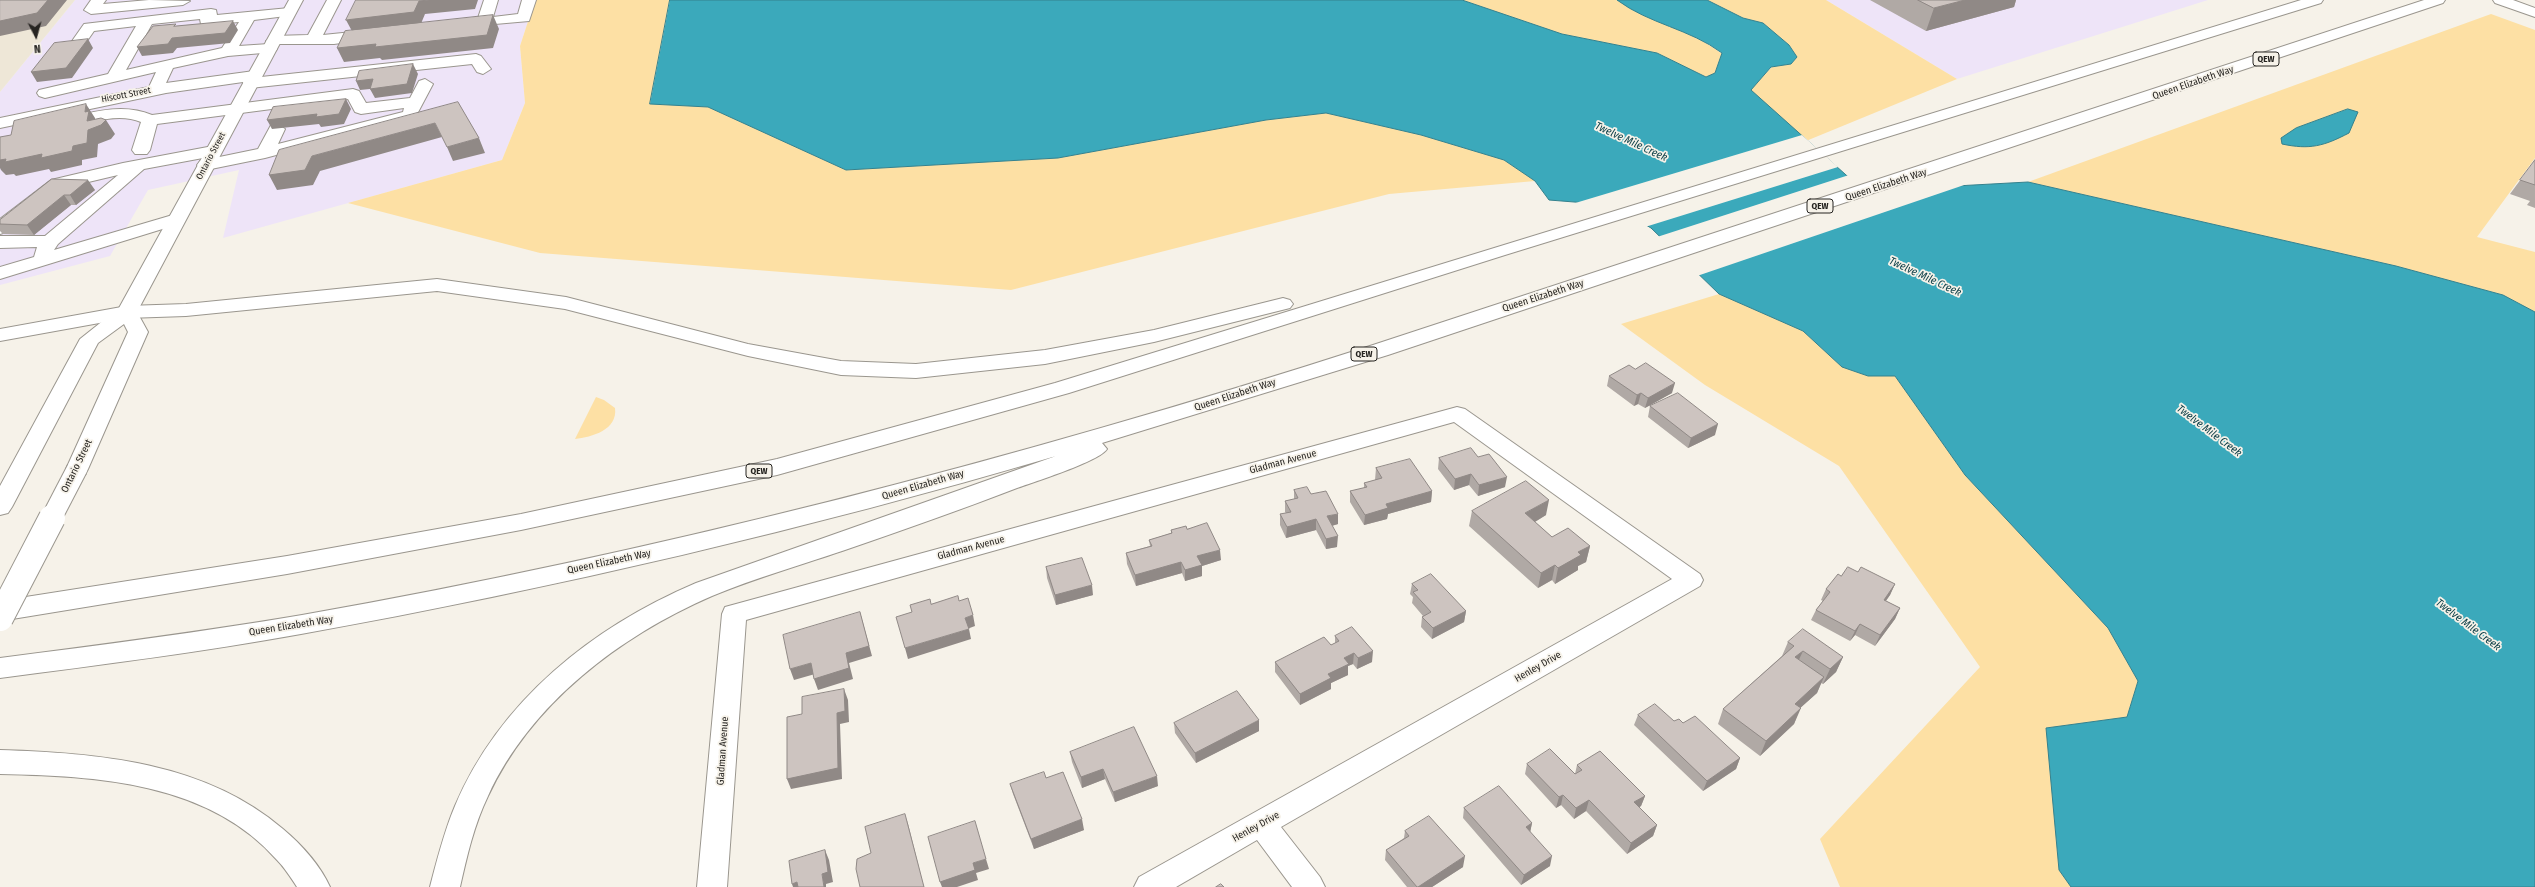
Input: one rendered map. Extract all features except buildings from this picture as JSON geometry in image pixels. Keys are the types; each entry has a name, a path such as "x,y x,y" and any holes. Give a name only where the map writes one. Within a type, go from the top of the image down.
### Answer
{"main road":[{"path":"99,0 91,10 145,2 198,0"},
{"path":"313,40 334,0"},
{"path":"484,22 491,0"},
{"path":"452,26 524,18 529,0"},
{"name":"QEW","path":"0,611 287,566 521,522 778,466 1062,388 1498,251 2316,0"},
{"name":"Queen Elizabeth Way","path":"0,668 350,617 658,552 876,498 1182,412 2094,117 2438,0"},
{"path":"2500,0 2535,13"},
{"path":"194,59 199,40 209,27 221,20 249,17 293,6"},
{"name":"Ontario Street","path":"0,506 90,339 127,312 236,108 293,6"},
{"path":"73,51 89,27 211,13 209,27"},
{"path":"228,51 249,17"},
{"path":"114,77 147,20"},
{"path":"33,115 49,86 114,77 228,51 313,40 389,33"},
{"path":"155,90 167,66 184,47"},
{"name":"Hiscott Street","path":"0,123 155,90 252,79 476,59 483,69"},
{"path":"0,228 41,194 57,184 140,158 209,158 265,152 409,115 425,84"},
{"path":"265,152 301,117 328,97 353,94 360,109 416,102"},
{"path":"14,136 97,117 140,114 150,120 292,102 301,117 306,142"},
{"path":"284,148 301,117"},
{"path":"40,260 50,241 140,158 150,120"},
{"path":"0,273 176,219"},
{"path":"0,242 50,241"},
{"path":"0,335 127,312 186,310 437,285 566,303 748,350 841,368 916,371 1045,357 1154,336 1498,251"},
{"name":"Ontario Street","path":"0,618 77,469 138,332 127,312"},
{"path":"445,887 455,843 480,781 519,722 563,675 620,633 664,608 710,588 969,498 1048,468 1182,412"},
{"name":"Gladman Avenue","path":"712,887 734,614 1457,414 1470,424"},
{"name":"Henley Drive","path":"1149,887 1691,580 1470,424"},
{"path":"0,762 97,766 137,774 207,794 264,827 304,870 315,887"},
{"path":"1262,824 1310,887"}],"shaded area":[{"path":"0,0 75,0 0,92"},
{"path":"75,0 535,0 520,46 525,103 502,160 223,238 239,170 148,190 110,256 0,285 0,92"},
{"path":"535,0 670,0 650,104 708,107 846,170 1058,158 1266,120 1326,113 1421,135 1504,160 1535,181 1389,194 1011,290 540,253 348,203 502,160 525,103 520,46"},
{"path":"1462,0 1617,0 1643,15 1697,38 1722,54 1715,73 1706,77 1657,53 1562,34"},
{"path":"1707,0 1826,0 1957,79 1806,141 1750,90 1772,67 1791,64 1797,57 1789,45 1763,23 1743,18"},
{"path":"1826,0 2208,0 1957,79"},
{"path":"2491,14 2535,30 2535,158 2477,237 2535,252 2535,312 2503,295 2396,266 2028,182"},
{"path":"1719,294 1803,331 1842,367 1868,376 1895,376 1965,475 2108,628 2138,681 2127,717 2047,728 2059,870 2071,887 1840,887 1820,839 1980,667 1839,466 1705,385 1621,324"},
{"path":"596,397 604,400 615,408 615,416 612,422 608,427 596,434 575,439"}],"water":[{"name":"Twelve Mile Creek","path":"670,0 1462,0 1562,34 1657,53 1706,77 1715,73 1722,53 1697,38 1642,15 1617,0 1707,0 1743,18 1763,23 1789,45 1797,57 1791,64 1771,67 1751,90 1864,191 2028,182 2396,266 2503,295 2535,312 2535,887 2071,887 2059,870 2046,728 2127,717 2138,681 2108,628 1965,475 1895,376 1868,376 1842,367 1803,331 1719,294 1651,228 1612,205 1549,200 1535,181 1504,160 1421,135 1326,113 1266,120 1058,158 846,170 708,107 650,104"},
{"path":"2348,109 2358,112 2349,133 2317,146 2301,147 2282,144 2281,138 2296,128"}],"pier":[{"path":"1802,135 1838,167 1645,227 1611,207 1572,204"},
{"path":"1849,175 1865,189 1970,183 1697,276 1657,237"}]}
